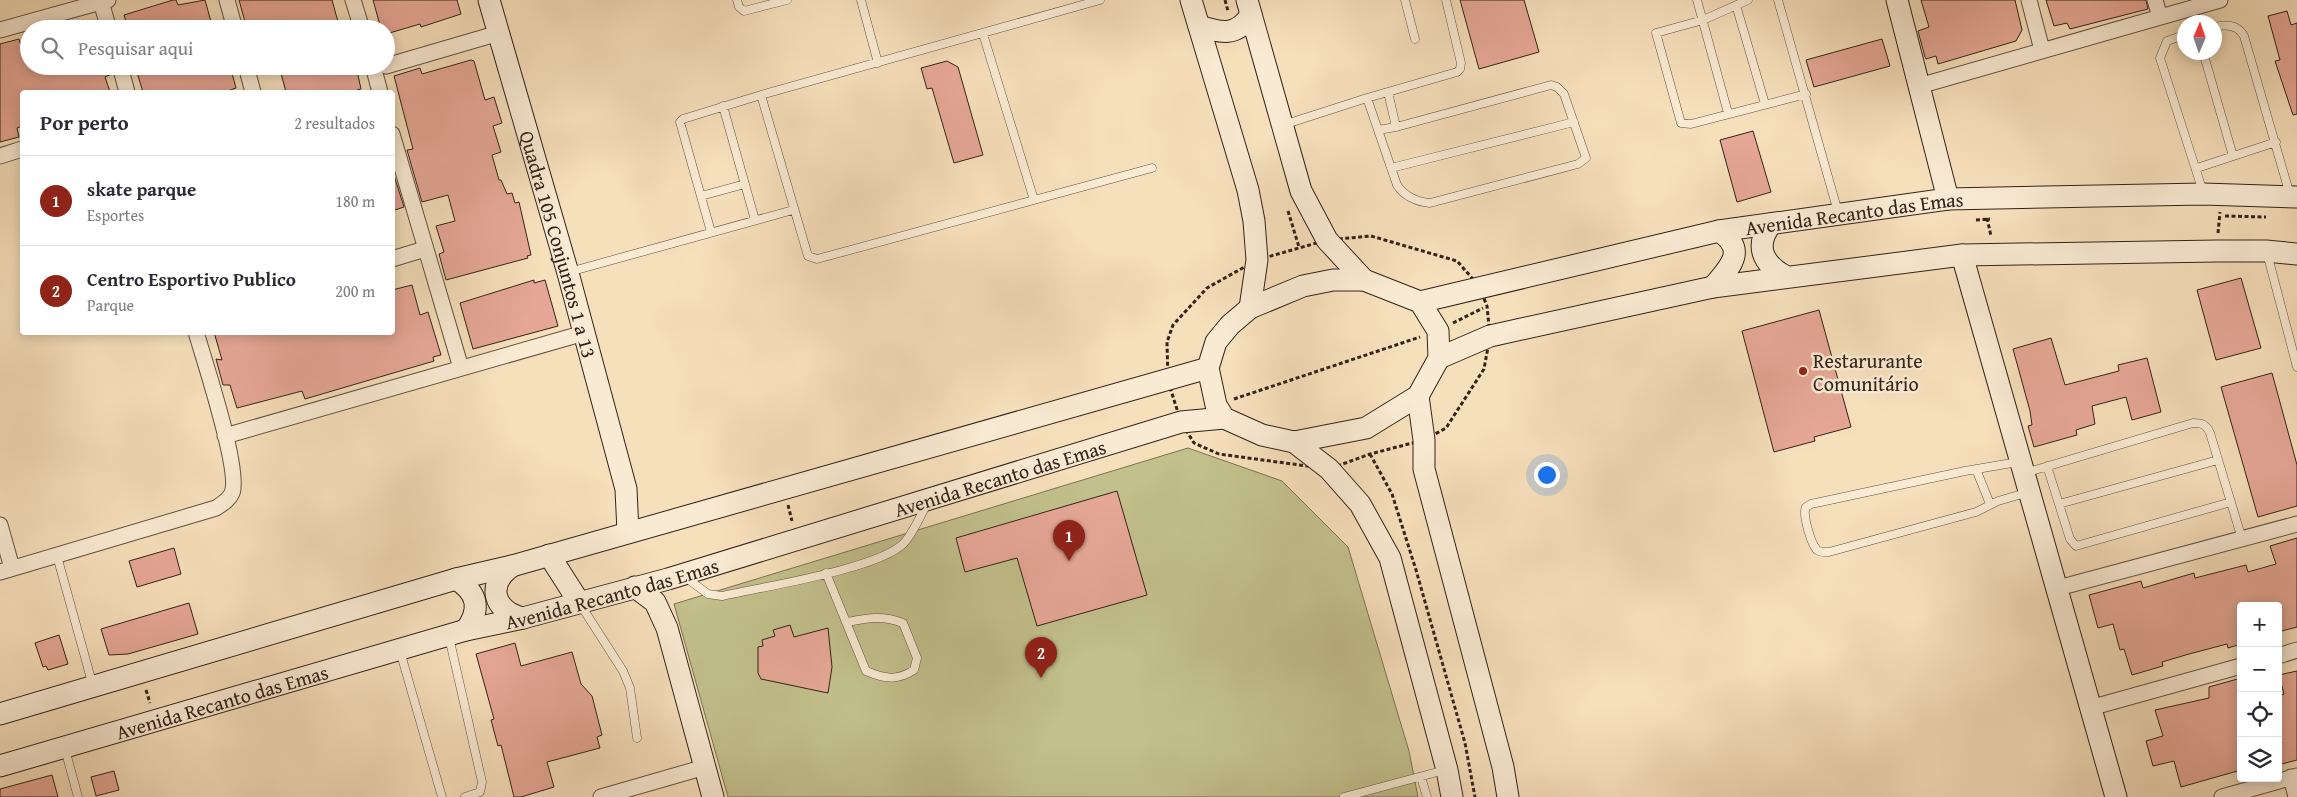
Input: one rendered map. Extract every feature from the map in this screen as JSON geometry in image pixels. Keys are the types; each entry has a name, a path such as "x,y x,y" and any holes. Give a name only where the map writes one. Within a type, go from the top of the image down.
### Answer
{"main road":[{"name":"Quadra 105 Conjuntos 1 a 13","path":"490,0 568,272 638,529"},
{"path":"1191,0 1248,190 1254,221 1257,260 1250,308"},
{"path":"1897,0 1948,199"},
{"path":"1199,26 1223,32 1233,31 1241,28 1248,8"},
{"path":"1248,8 1301,191 1327,240 1364,280"},
{"name":"Avenida Recanto das Emas","path":"1420,302 1479,286 1719,230 1948,199 2215,201 2294,197"},
{"path":"1771,224 1765,232 1763,240 1764,257 1772,268 1785,276"},
{"path":"1713,287 1734,258 1734,245 1728,236 1719,230"},
{"path":"1439,358 1490,336 1713,287 1785,276 1962,255 2217,251 2266,251 2297,254"},
{"path":"1962,255 2116,797"},
{"path":"1333,280 1364,280 1420,302 1438,331 1439,358 1418,396 1366,428 1294,442 1262,435 1220,412 1208,368 1216,342 1230,325 1250,308 1303,286 1333,280"},
{"path":"0,714 456,579 549,556 638,529 1168,381 1208,368"},
{"path":"1418,396 1424,440 1424,469 1503,767 1508,797"},
{"name":"Avenida Recanto das Emas","path":"0,766 458,633 523,618 674,577 1180,422 1220,412"},
{"path":"1294,442 1329,469 1360,504 1390,558 1452,797"},
{"path":"549,556 579,602"},
{"path":"512,566 504,572 498,581 496,591 498,601 504,610 512,615 523,618"},
{"path":"667,628 674,577"},
{"path":"456,579 467,586 474,596 475,614 458,633"},
{"path":"635,587 655,602 667,628 713,797"}],"street":[{"path":"227,0 233,20"},
{"path":"353,0 359,20"},
{"path":"2028,0 2042,50"},
{"path":"2155,0 2160,17"},
{"path":"1919,86 2220,0"},
{"path":"36,20 105,1 108,20"},
{"path":"0,30 20,24"},
{"path":"395,63 499,33"},
{"path":"122,75 126,90"},
{"path":"248,75 252,90"},
{"path":"380,75 380,90"},
{"path":"395,142 461,368"},
{"path":"0,156 20,150"},
{"path":"395,258 425,249"},
{"path":"225,436 584,332"},
{"path":"0,525 6,570 216,508 226,502 234,484 225,436 197,335"},
{"path":"2058,588 2297,524"},
{"path":"2282,655 2297,650"},
{"path":"2090,708 2237,667"},
{"path":"601,797 705,767"},
{"path":"2222,797 2294,777 2296,797"}],"lane":[{"path":"737,0 744,11 782,1"},
{"path":"861,0 878,63"},
{"path":"711,232 680,122 683,119 761,95 1100,0"},
{"path":"1405,0 1415,39"},
{"path":"1281,125 1457,72 1460,69 1446,0"},
{"path":"1697,0 1728,113"},
{"path":"1748,0 1703,20 1656,33 1681,123 1691,124 1806,94"},
{"path":"1778,0 1806,94 1838,214"},
{"path":"1736,5 1765,104"},
{"path":"2222,25 2240,30 2294,197"},
{"path":"983,34 1034,200"},
{"path":"2177,37 2167,41 2160,58 2197,168 2215,201"},
{"path":"2205,60 2233,156"},
{"path":"1367,98 1391,168 1397,185 1404,194 1418,201 1430,202 1581,163 1586,155 1560,90 1551,84 1396,127 1378,130"},
{"path":"1388,92 1396,127"},
{"path":"761,95 804,248 808,256 817,259 1152,168"},
{"path":"723,106 755,220"},
{"path":"1391,168 1574,122"},
{"path":"2197,168 2276,142"},
{"path":"701,196 745,184"},
{"path":"568,272 793,210"},
{"path":"2266,251 2297,367"},
{"path":"2026,475 1976,469 1811,504 1806,507 1804,517 1815,548 1821,552 1829,552 1976,512 1990,504 2026,475 2046,466 2193,423 2207,426 2242,539"},
{"path":"2058,504 2218,460"},
{"path":"2046,466 2070,539 2076,546 2231,502"},
{"path":"1976,469 1990,504"},
{"path":"674,577 708,594 722,596 826,574 875,559 903,544 930,498"},
{"path":"57,556 93,686"},
{"path":"826,574 866,671 884,678 902,678 914,670 917,658 902,623 889,618 872,617 847,622"},
{"path":"579,602 623,671 630,688 637,738"},
{"path":"458,633 482,782 480,792 465,797"},
{"path":"400,651 442,797"},
{"path":"64,747 78,797"},
{"path":"1344,797 1446,770"},
{"path":"1421,777 1427,797"}],"path":[{"path":"1983,198 1994,254"},
{"path":"2211,215 2215,201"},
{"path":"2215,201 2251,218 2269,217"},
{"path":"2215,201 2217,251"},
{"path":"1971,220 1997,218"},
{"path":"1372,236 1457,261 1479,286 1487,306 1490,336 1484,369 1446,428 1424,440 1370,454 1329,469 1219,454 1194,443 1180,422 1168,381 1166,342 1174,325 1208,288 1257,260 1327,240 1372,236"},
{"path":"1220,412 1438,331 1496,303"},
{"path":"783,488 796,539"},
{"path":"140,672 155,721"}],"shaded area":[{"path":"1188,448 1282,481 1348,547 1409,751 1418,797 728,797 674,604"}],"building":[{"path":"173,0 176,0 178,5 205,0 211,20 125,20 124,15"},
{"path":"239,0 332,0 338,20 245,20"},
{"path":"373,0 457,0 461,14 421,27 420,24 395,31 395,20 379,20"},
{"path":"1460,0 1524,0 1539,52 1479,69"},
{"path":"1921,0 2015,0 2022,30 2016,41 1938,64 1936,56 1926,59 1918,31 1929,27"},
{"path":"2046,0 2146,0 2148,9 2070,29 2067,23 2054,26"},
{"path":"2287,11 2291,25 2297,23 2297,114 2293,115 2275,61 2280,60 2268,16"},
{"path":"19,39 20,75 110,75 105,77 109,90 20,90 20,127 17,128 19,137 0,142 0,44"},
{"path":"1882,39 1890,66 1814,87 1806,60"},
{"path":"471,60 474,61 485,100 494,97 502,123 493,126 501,152 492,155 499,180 501,180 507,194 512,193 515,203 519,202 531,255 527,256 528,258 446,280 439,254 444,252 436,226 455,221 448,195 422,202 407,150 413,149 394,76 420,68 422,74"},
{"path":"947,61 958,67 983,155 954,163 932,88 927,89 921,68"},
{"path":"138,75 232,75 236,88 230,90 142,90"},
{"path":"281,75 358,75 361,89 357,90 285,90"},
{"path":"1753,131 1771,192 1737,202 1720,140"},
{"path":"395,178 404,207 395,210"},
{"path":"2241,278 2261,348 2216,360 2197,290"},
{"path":"534,280 534,283 545,280 558,326 473,349 460,303"},
{"path":"412,285 420,315 428,312 441,355 433,357 434,361 305,399 302,391 237,408 230,385 223,385 216,359 222,360 215,335 395,335 395,289"},
{"path":"1819,310 1851,427 1814,437 1815,441 1774,452 1742,331"},
{"path":"2051,338 2065,385 2119,371 2118,365 2147,358 2161,412 2132,420 2126,397 2092,406 2095,424 2076,430 2077,435 2034,447 2028,426 2032,425 2030,411 2013,349"},
{"path":"2272,373 2297,465 2297,506 2258,517 2221,387"},
{"path":"1117,491 1147,595 1037,626 1017,558 965,572 956,538"},
{"path":"2297,538 2297,627 2282,631 2282,602 2237,602 2237,645 2228,648 2227,644 2189,654 2162,662 2163,666 2132,675 2124,649 2120,650 2113,624 2098,628 2089,595 2141,581 2143,588 2194,573 2195,578 2246,565 2248,572 2276,564 2270,546"},
{"path":"174,548 181,574 137,587 129,561"},
{"path":"189,603 198,634 128,654 109,655 101,629"},
{"path":"790,625 794,637 828,628 832,667 828,693 761,679 758,673 758,647 763,646 762,640 775,636 773,630"},
{"path":"59,635 68,664 48,670 46,666 43,667 35,643"},
{"path":"515,643 521,666 572,652 581,684 592,696 602,735 597,737 600,748 547,762 554,787 521,797 514,797 501,745 498,746 491,720 494,719 476,654"},
{"path":"2297,671 2297,760 2282,764 2282,695 2284,694 2282,674"},
{"path":"2237,679 2237,771 2181,787 2174,761 2153,766 2146,741 2163,736 2155,710 2209,698 2209,687"},
{"path":"114,771 119,790 96,796 91,777"},
{"path":"52,775 58,797 0,797 0,789"}],"place":[{"name":"Restarurante Comunitário","path":"1803,371"},
{"name":"skate parque","path":"1069,561"},
{"name":"Centro Esportivo Publico","path":"1041,678"}]}
